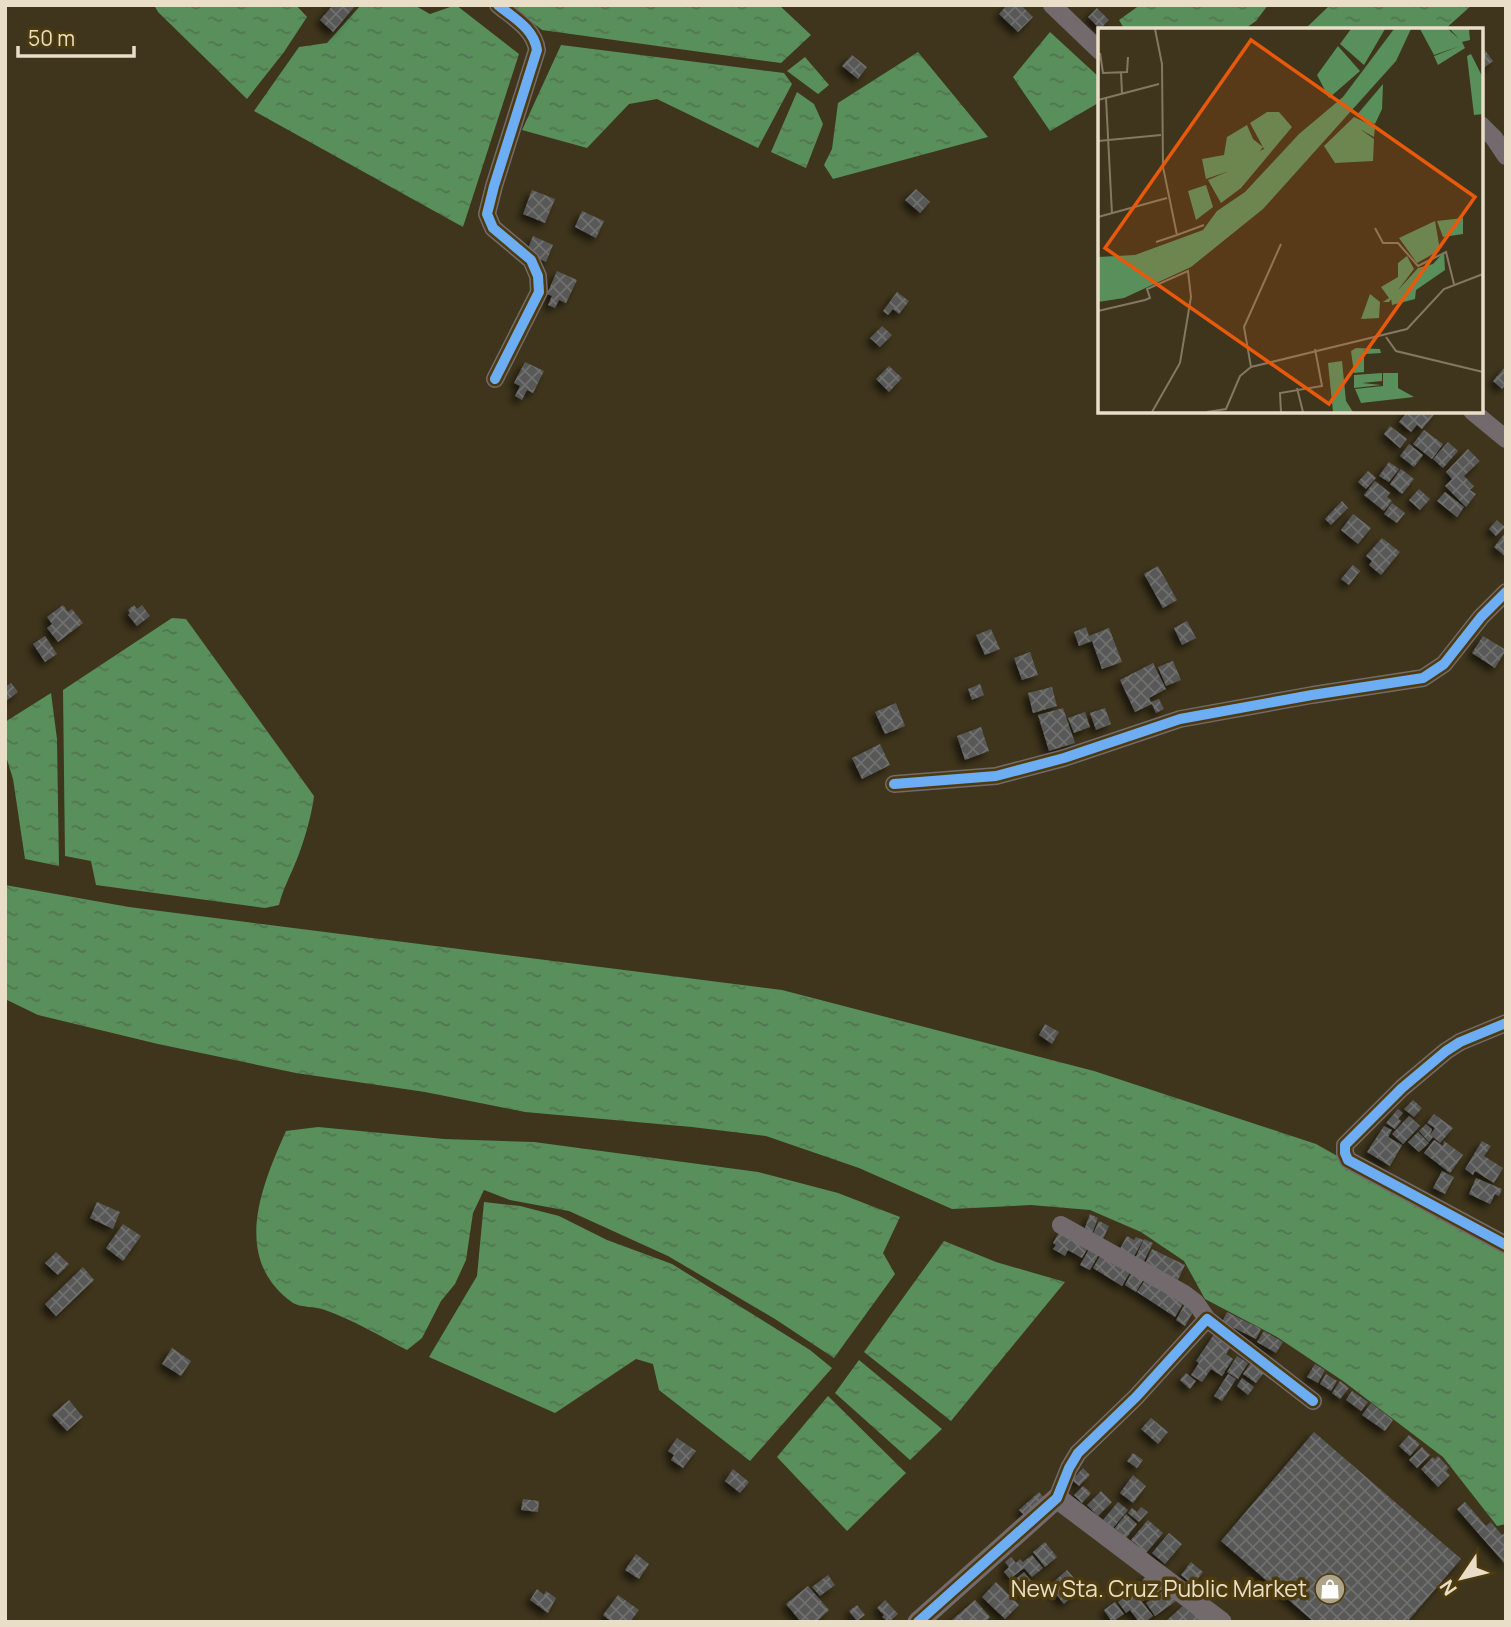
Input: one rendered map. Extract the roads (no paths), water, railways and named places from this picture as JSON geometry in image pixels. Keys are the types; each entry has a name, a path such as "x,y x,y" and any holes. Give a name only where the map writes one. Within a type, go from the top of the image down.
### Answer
{"street":[{"path":"495,379 539,292 538,276 531,260 493,228 487,214 537,50 535,39 528,30 499,5"},
{"path":"1052,5 1098,49"},
{"path":"1483,127 1506,156"},
{"path":"1474,413 1506,439"},
{"path":"894,785 996,776 1064,758 1180,719 1423,678 1444,664 1481,617 1506,593"},
{"path":"1506,1023 1460,1042 1446,1051 1402,1088 1345,1145 1348,1160 1506,1245"},
{"path":"1061,1225 1183,1293 1196,1303 1207,1319 1313,1401"},
{"path":"918,1622 1057,1498 1078,1453 1136,1397 1207,1319"},
{"path":"1057,1498 1221,1622"}],"water":[{"path":"154,5 296,5 307,17 284,52 247,99"},
{"path":"361,5 414,5 430,14 456,5 519,54 463,227 254,111 299,47 327,43"},
{"path":"510,5 779,5 811,35 781,63 542,30"},
{"path":"1140,5 1268,5 1256,21 1246,28 1124,28 1119,20"},
{"path":"1330,5 1472,5 1446,28 1306,28"},
{"path":"1050,32 1098,76 1098,103 1050,131 1013,77"},
{"path":"561,45 784,73 792,84 758,148 657,99 629,104 587,148 522,130"},
{"path":"918,52 988,137 833,179 824,165 832,149 838,103"},
{"path":"805,57 829,85 818,94 787,71"},
{"path":"797,92 814,104 823,124 806,168 771,152"},
{"path":"172,618 186,619 314,796 302,845 279,905 265,908 96,885 91,861 65,856 63,690"},
{"path":"51,693 57,739 59,866 25,859 13,779 5,753 5,722"},
{"path":"5,885 129,907 782,990 1094,1071 1316,1144 1506,1251 1506,1524 1497,1526 1443,1457 1343,1381 1277,1337 1205,1299 1184,1261 1141,1232 1090,1210 1031,1205 952,1209 859,1168 766,1136 525,1112 425,1092 296,1073 38,1015 5,999"},
{"path":"318,1127 444,1139 534,1142 758,1172 838,1193 900,1217 883,1253 895,1274 834,1358 775,1319 668,1256 569,1211 510,1200 484,1190 473,1213 466,1260 455,1284 441,1301 422,1338 407,1350 335,1314 293,1303 274,1285 262,1265 257,1244 257,1222 268,1175 286,1131"},
{"path":"484,1202 520,1206 559,1216 607,1240 672,1264 810,1350 832,1368 750,1461 659,1390 653,1364 636,1359 555,1413 429,1357 477,1276"},
{"path":"944,1241 996,1262 1065,1282 951,1421 864,1352"},
{"path":"859,1360 942,1429 910,1460 835,1393"},
{"path":"828,1396 906,1473 847,1531 777,1457"}],"place":[{"name":"New Sta. Cruz Public Market","path":"1330,1589"}]}
